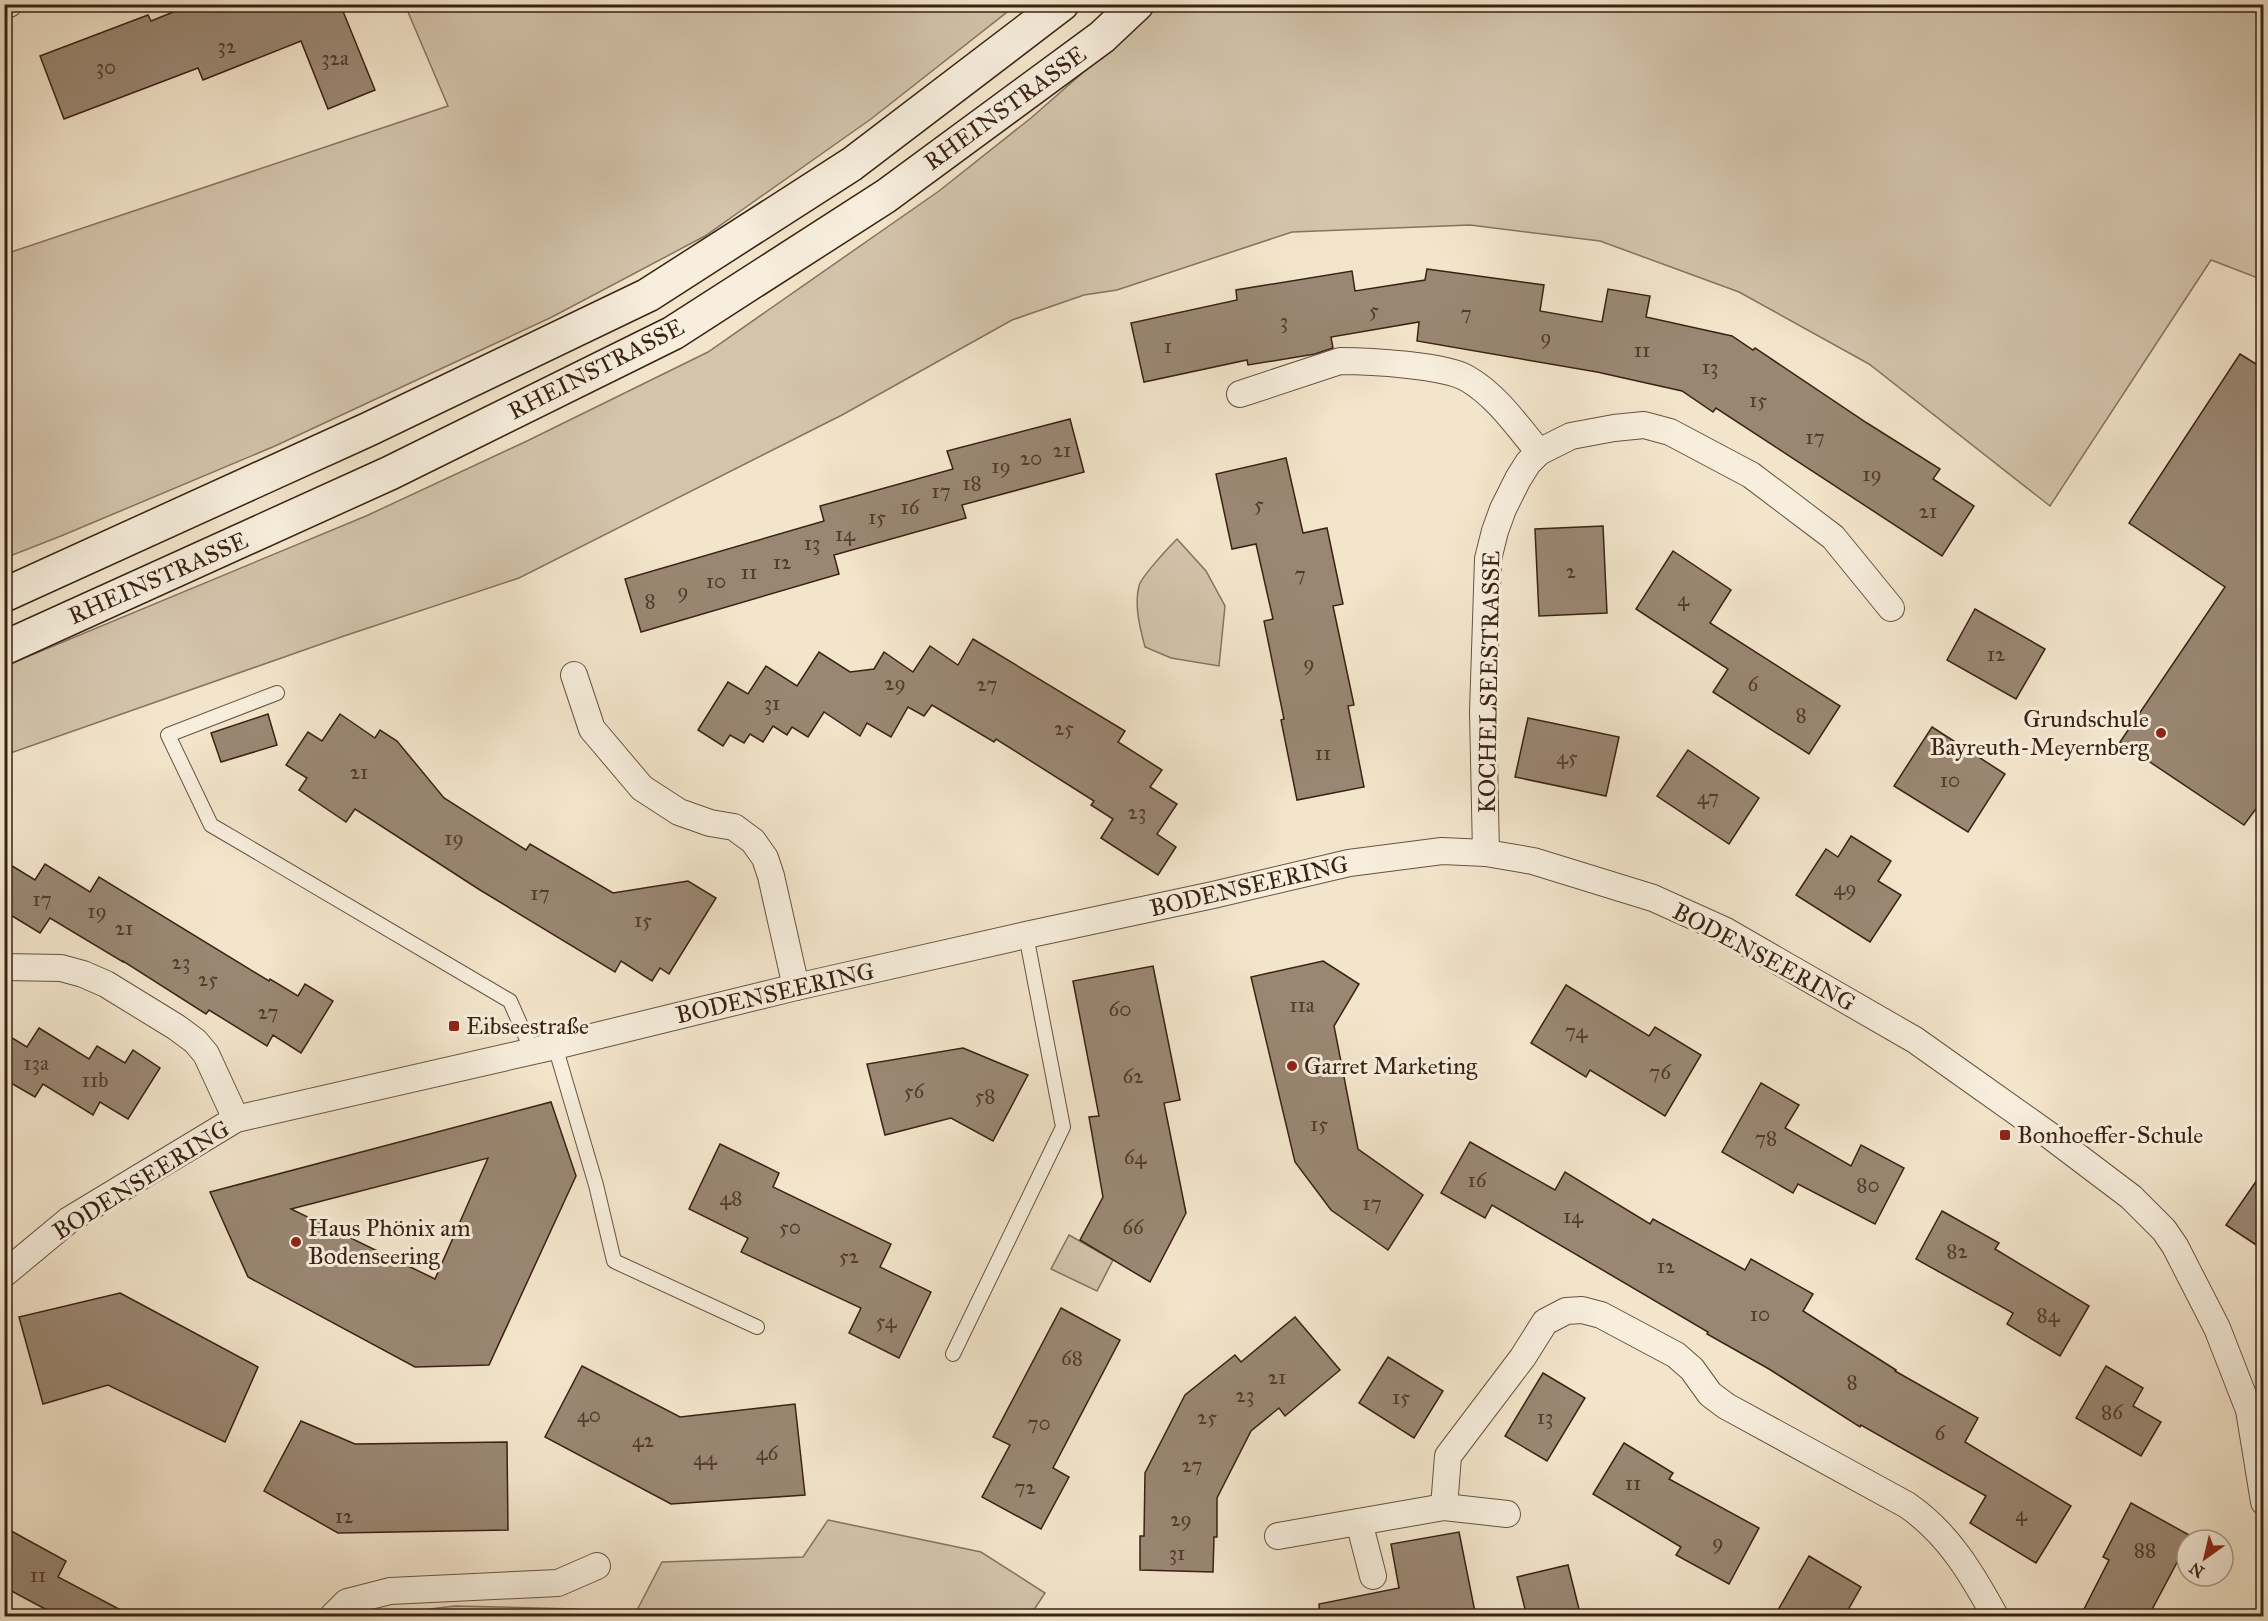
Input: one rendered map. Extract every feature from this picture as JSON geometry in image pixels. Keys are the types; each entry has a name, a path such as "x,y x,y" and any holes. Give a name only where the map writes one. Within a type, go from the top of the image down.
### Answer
{"street":[{"path":"4,6 9,4"},
{"name":"RHEINSTRASSE","path":"4,595 369,429 648,295 852,164 1062,4"},
{"name":"RHEINSTRASSE","path":"4,648 390,473 673,333 886,196 1102,37 1137,4"},
{"path":"1240,394 1340,361 1449,372 1466,377 1490,396 1539,452"},
{"name":"KOCHELSEESTRASSE","path":"1486,853 1483,712 1488,560 1503,509 1528,463 1539,452 1571,436 1614,428 1644,426 1670,432 1751,475 1833,537 1891,608"},
{"path":"574,675 592,729 642,788 679,812 710,823 734,827 753,841 765,858 771,876 796,987"},
{"name":"BODENSEERING","path":"4,1274 69,1220 236,1119 543,1049 796,987 1349,863 1442,851 1486,853 1533,861 1653,898 1724,930 1915,1040 2131,1197 2164,1230 2175,1246 2217,1328 2248,1410 2264,1502"},
{"path":"4,967 61,968 83,974 106,984 176,1027 195,1041 206,1054 236,1119"},
{"path":"1444,1507 1448,1456 1523,1357 1545,1322 1566,1311 1582,1310 1601,1315 1676,1355 1692,1369 1710,1394 1726,1406 1925,1517 1946,1538 1961,1558 1995,1617"},
{"path":"1278,1536 1444,1507 1507,1514"},
{"path":"1359,1522 1373,1576"},
{"path":"333,1617 347,1602 390,1591 558,1583 597,1566"}],"lane":[{"path":"277,693 168,735 211,825 510,1001 543,1049 596,1185 614,1261 757,1327"},
{"path":"953,1354 1063,1127 1026,935"}],"shaded area":[{"path":"405,5 1016,5 871,119 705,236 552,317 275,446 5,558 5,254 448,106"},
{"path":"1160,5 2263,5 2263,280 2211,260 2050,506 1869,364 1739,292 1600,241 1470,225 1292,232 1117,290 1084,295 1012,320 842,415 519,578 344,636 5,755 5,666 366,516 527,441 708,352 939,191 1031,118"},
{"path":"1177,539 1206,571 1225,606 1219,666 1171,658 1145,647 1137,609 1139,586 1150,569"},
{"path":"1069,1235 1113,1260 1097,1291 1051,1269"},
{"path":"828,1520 981,1552 1045,1593 1030,1616 634,1616 662,1562 803,1557"},
{"path":"455,1606 576,1609 603,1616 371,1616"}],"building":[{"path":"193,4 340,4 375,90 328,109 301,41 203,80 198,68 64,119 40,56 148,15 151,21"},
{"path":"1427,269 1544,285 1540,311 1602,322 1608,289 1650,296 1646,317 1732,336 1753,350 1755,348 1940,469 1933,479 1974,506 1942,556 1716,408 1713,412 1682,391 1597,372 1417,341 1419,322 1331,337 1333,348 1315,354 1248,365 1247,360 1144,382 1131,323 1237,300 1236,290 1352,271 1355,291 1425,280"},
{"path":"2240,354 2264,369 2264,798 2244,825 2120,742 2225,587 2129,523"},
{"path":"1070,419 1084,472 962,505 966,518 834,555 839,574 641,632 625,579 824,521 820,506 953,469 947,451"},
{"path":"1286,458 1303,533 1327,528 1343,604 1333,606 1354,705 1348,706 1364,787 1297,800 1281,720 1284,719 1264,621 1273,619 1256,544 1232,549 1216,474"},
{"path":"1603,526 1607,613 1539,616 1535,529"},
{"path":"1673,551 1731,590 1710,623 1840,706 1809,754 1713,692 1728,669 1636,609"},
{"path":"1975,609 2045,649 2016,699 1947,660"},
{"path":"973,639 1125,731 1118,742 1162,770 1150,787 1177,804 1157,834 1176,847 1158,875 1101,838 1113,819 1091,805 1094,801 996,739 994,742 932,705 924,716 908,707 891,737 867,723 860,736 824,712 808,737 792,727 787,735 773,726 763,742 750,734 744,743 730,735 723,746 698,730 728,682 748,694 766,666 797,686 819,652 850,672 874,669 884,652 913,672 930,646 958,665"},
{"path":"268,714 277,745 221,762 211,733"},
{"path":"340,714 375,738 380,730 397,741 444,798 526,850 530,844 613,893 688,881 716,898 669,974 660,968 652,981 621,961 615,972 480,890 355,809 346,822 299,790 307,778 286,765 308,732 322,741"},
{"path":"1528,718 1619,737 1606,796 1515,777"},
{"path":"1932,727 2005,774 1968,832 1894,786"},
{"path":"1688,750 1759,798 1729,844 1657,796"},
{"path":"1851,836 1891,861 1878,881 1901,895 1870,942 1796,895 1826,849 1838,857"},
{"path":"4,861 35,880 45,864 90,892 99,877 269,981 270,979 298,996 305,984 333,1001 301,1053 273,1035 267,1046 209,1010 206,1014 50,918 40,933 4,911"},
{"path":"1323,961 1359,984 1334,1026 1358,1149 1423,1195 1388,1250 1331,1210 1295,1162 1251,977"},
{"path":"1153,966 1180,1100 1164,1103 1186,1213 1150,1282 1080,1240 1103,1197 1089,1117 1099,1116 1073,981"},
{"path":"1566,985 1649,1036 1655,1027 1701,1055 1665,1116 1590,1070 1586,1077 1531,1043"},
{"path":"39,1028 89,1059 97,1046 125,1063 133,1050 160,1068 128,1119 100,1102 93,1115 43,1084 35,1097 4,1079 4,1033 27,1047"},
{"path":"963,1048 1028,1075 993,1141 951,1118 885,1135 867,1064"},
{"path":"1761,1083 1799,1105 1785,1128 1851,1166 1861,1145 1904,1168 1875,1224 1798,1184 1793,1193 1722,1152"},
{"name":"Haus Phönix am Bodenseering","path":"551,1102 576,1176 489,1365 415,1367 248,1277 210,1192","holes":["488,1158 435,1279 291,1209"]},
{"path":"1470,1142 1555,1190 1565,1172 1650,1224 1653,1219 1745,1270 1751,1259 1813,1294 1803,1311 1895,1371 1978,1418 1965,1442 2071,1506 2036,1563 1970,1523 1986,1496 1861,1425 1860,1427 1769,1369 1707,1334 1708,1332 1492,1205 1485,1218 1441,1193"},
{"path":"720,1144 779,1173 773,1187 891,1244 880,1267 931,1292 899,1358 849,1333 861,1308 741,1252 748,1238 689,1209"},
{"path":"2264,1170 2264,1250 2226,1225"},
{"path":"1942,1211 1999,1243 1995,1249 2089,1306 2060,1356 2007,1324 2013,1313 1916,1259"},
{"path":"120,1293 258,1367 225,1442 108,1385 43,1404 19,1317"},
{"path":"1061,1308 1120,1340 1053,1468 1069,1477 1041,1529 982,1497 1010,1445 993,1437"},
{"path":"1295,1317 1340,1370 1285,1416 1279,1408 1251,1431 1217,1498 1217,1537 1214,1537 1213,1572 1140,1570 1140,1536 1144,1536 1145,1473 1185,1395 1235,1355 1241,1362"},
{"path":"1388,1357 1443,1391 1414,1438 1359,1403"},
{"path":"582,1366 680,1417 795,1404 805,1495 671,1504 545,1437"},
{"path":"2106,1366 2143,1388 2133,1406 2161,1422 2141,1456 2076,1418"},
{"path":"1543,1373 1585,1398 1547,1461 1505,1436"},
{"path":"301,1421 355,1444 507,1442 508,1530 338,1533 264,1491"},
{"path":"1624,1443 1673,1473 1669,1479 1759,1528 1729,1584 1676,1555 1681,1547 1593,1494"},
{"path":"2131,1503 2176,1528 2175,1566 2148,1617 2080,1617 2109,1560 2103,1557"},
{"path":"4,1527 66,1561 58,1577 134,1617 60,1617 4,1587"},
{"path":"1459,1532 1476,1617 1320,1617 1319,1604 1399,1588 1391,1544"},
{"path":"1809,1556 1861,1587 1844,1617 1774,1617"},
{"path":"1568,1565 1581,1617 1527,1617 1517,1577"}],"place":[{"name":"Grundschule Bayreuth-Meyernberg","path":"2161,733"},
{"name":"Eibseestraße","path":"454,1026"},
{"name":"Garret Marketing","path":"1292,1066"},
{"name":"Bonhoeffer-Schule","path":"2005,1135"},
{"name":"Haus Phönix am Bodenseering","path":"296,1242"}]}
